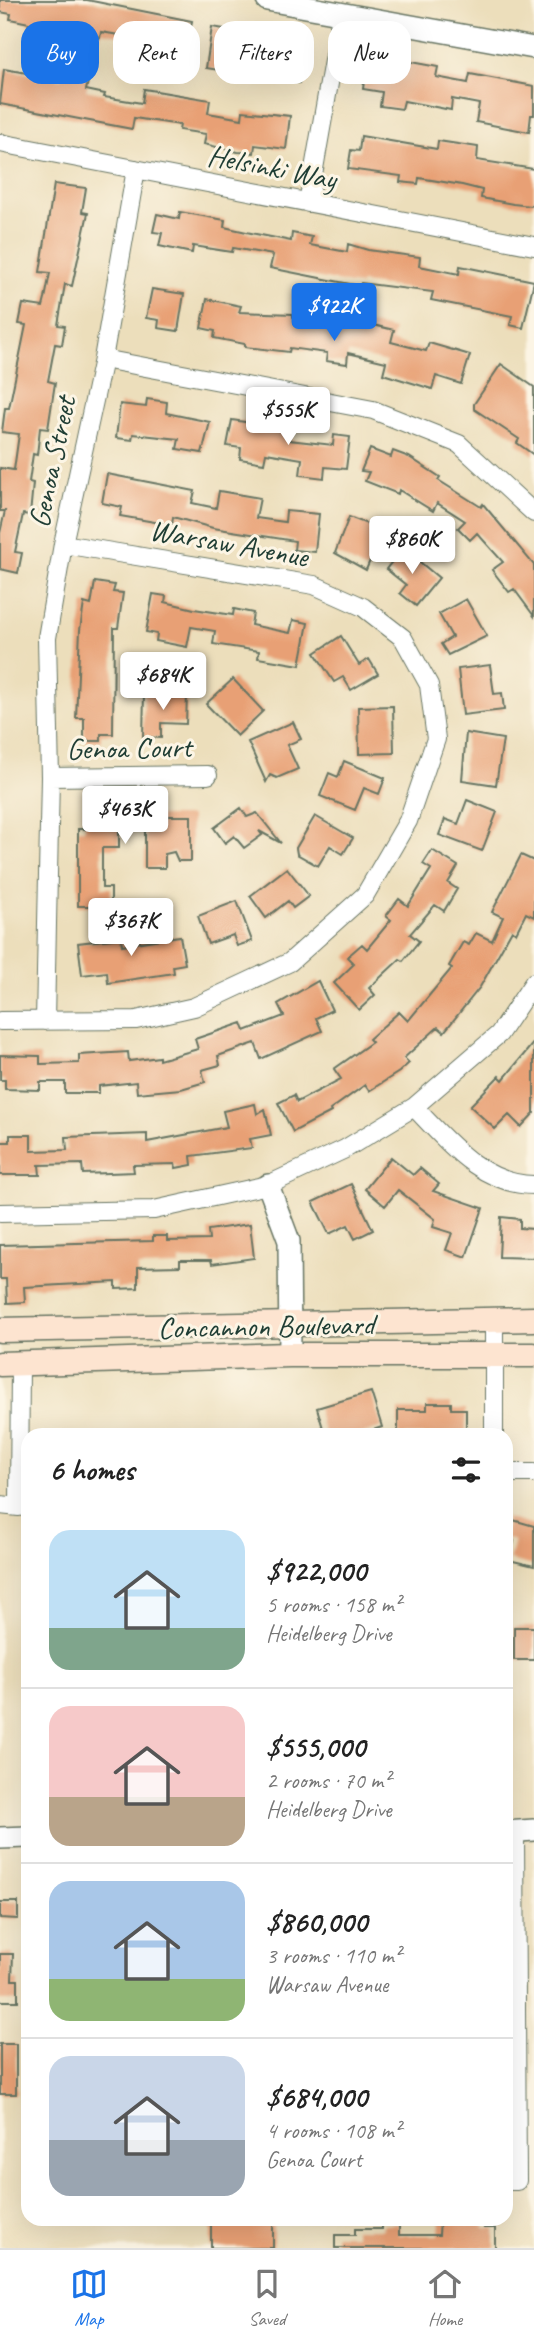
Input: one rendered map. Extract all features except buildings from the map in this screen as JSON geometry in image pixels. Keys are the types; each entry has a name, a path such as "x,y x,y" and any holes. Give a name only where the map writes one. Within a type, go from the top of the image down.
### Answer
{"main road":[{"name":"Concannon Boulevard","path":"0,1330 534,1319"},
{"name":"Concannon Boulevard","path":"10,1364 290,1355 534,1354"}],"street":[{"path":"267,0 534,48"},
{"path":"308,203 341,15"},
{"name":"Helsinki Way","path":"0,143 534,246"},
{"name":"Genoa Street","path":"45,1021 50,777 47,638 63,544 103,359 136,169"},
{"path":"103,359 373,410 459,444 534,513"},
{"name":"Warsaw Avenue","path":"0,1021 136,1020 194,1007 290,962 365,895 408,821 436,739 429,685 403,638 363,607 314,585 63,544"},
{"name":"Genoa Court","path":"50,777 208,775"},
{"path":"0,1213 154,1210 268,1185 345,1149 414,1107 499,1034 534,982"},
{"path":"414,1107 469,1163 523,1185 534,1185"},
{"path":"268,1185 289,1241 290,1355"},
{"path":"494,1320 494,1428"},
{"path":"0,1506 19,1507 10,1364"},
{"path":"513,1473 534,1473"},
{"path":"513,2123 518,1831"},
{"path":"0,1838 21,1837"}]}
